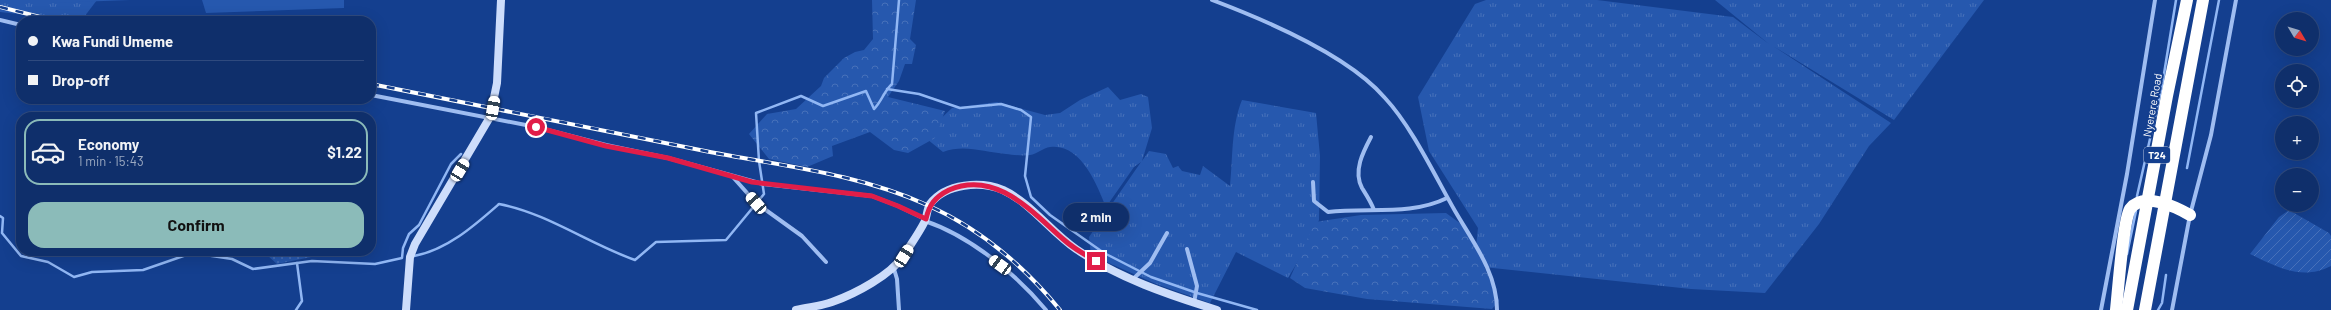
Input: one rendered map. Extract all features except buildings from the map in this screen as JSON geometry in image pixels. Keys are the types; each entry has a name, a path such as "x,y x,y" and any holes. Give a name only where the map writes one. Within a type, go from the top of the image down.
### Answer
{"highway":[{"name":"Nyerere Road","path":"2127,310 2167,96 2187,0"},
{"name":"T24","path":"2145,310 2203,0"},
{"path":"2116,310 2126,225 2130,209 2142,201 2148,201 2166,204 2190,214"}],"street":[{"path":"406,310 410,257 415,244 490,117 497,83 501,0"},
{"path":"1212,0 1284,30 1330,56 1378,90 1387,99 1417,144 1492,279 1497,310"},
{"path":"2101,310 2127,174 2155,0"},
{"path":"2172,310 2190,214 2211,135 2236,0"},
{"path":"0,20 16,24"},
{"path":"376,96 536,127 606,146 668,158 768,186 872,196 898,206 952,233 1012,273 1046,310"},
{"path":"1371,137 1360,158 1359,174 1362,187 1374,210"},
{"path":"732,176 756,203 802,236 826,262"},
{"path":"1314,182 1314,201 1328,212 1420,207 1435,204 1448,198"},
{"path":"796,310 832,302 880,278 894,269 925,220 931,203 944,193 956,187 981,184 1003,190 1024,204 1077,250 1133,279 1194,303 1217,310"},
{"path":"1133,279 1150,263 1167,233"},
{"path":"1187,249 1197,286 1194,303"},
{"path":"894,269 897,279 898,310"}],"green space":[{"path":"0,0 97,0 85,16 36,16 0,12"},
{"path":"51,0 130,0 51,3"},
{"path":"202,0 344,0 344,8 206,13"},
{"path":"872,0 916,0 910,39 916,45 912,64 905,64 899,81 888,97 945,111 935,138 908,153 894,150 870,132 832,146 833,156 807,167 769,159 749,134 767,114 796,109 821,86 824,78 844,58 855,52 864,50 873,39"},
{"path":"1486,0 1597,0 1733,17 1769,44 1715,0 1984,0 1894,120 1773,46 1891,123 1869,146 1819,224 1765,293 1691,289 1474,266 1478,228 1429,151 1418,97 1475,4"},
{"path":"1108,87 1120,100 1141,94 1148,97 1152,128 1142,161 1149,151 1166,154 1173,168 1178,166 1182,171 1200,175 1203,166 1230,186 1234,132 1238,110 1242,100 1316,113 1320,156 1319,220 1310,241 1288,278 1236,252 1210,303 1156,284 1091,255 1089,237 1141,162 1134,167 1106,207 1098,188 1086,167 1079,158 1071,152 1061,148 1050,147 1033,154 1024,155 974,149 959,149 943,152 927,139 932,127 952,108 997,102 1045,115 1060,113 1080,100"},
{"path":"2286,212 2292,212 2329,233 2331,236 2331,266 2310,272 2300,272 2280,267 2250,254 2279,217"},
{"path":"1446,213 1468,229 1499,301 1492,309 1367,299 1305,288 1290,278 1315,222 1361,215"},
{"path":"268,256 311,257 277,264"}],"waterway":[{"path":"414,256 438,248 460,236 499,204 534,214 601,246 635,260 656,242 726,240 764,194 759,161 756,113 801,96 823,106 866,91 874,109 892,84 899,0"},
{"path":"2137,196 2162,86 2176,0"},
{"path":"2187,168 2219,0"},
{"path":"887,89 919,94 960,108 1001,104 1021,110 1031,117 1025,176 1031,197 1050,215 1104,253 1151,277 1197,293 1257,310"},
{"path":"212,256 232,259 253,269 312,261 375,264 402,258 403,248 409,234 419,225 451,164 461,154"},
{"path":"2127,254 2136,211"},
{"path":"0,216 3,218 2,233 16,250"},
{"path":"21,256 48,262 74,277 92,272 143,270 183,256"},
{"path":"296,310 302,301 297,263"},
{"path":"2158,310 2162,303 2166,275"}],"railway":[{"path":"0,7 36,16"},
{"path":"376,85 710,152 820,172 848,178 901,194 946,214 965,225 1000,250 1031,278 1060,310"}],"route":[{"path":"536,127 606,146 668,158 768,186 872,196 885,200 926,219 931,203 944,193 956,187 981,184 1003,190 1024,204 1064,241 1096,261"}]}
